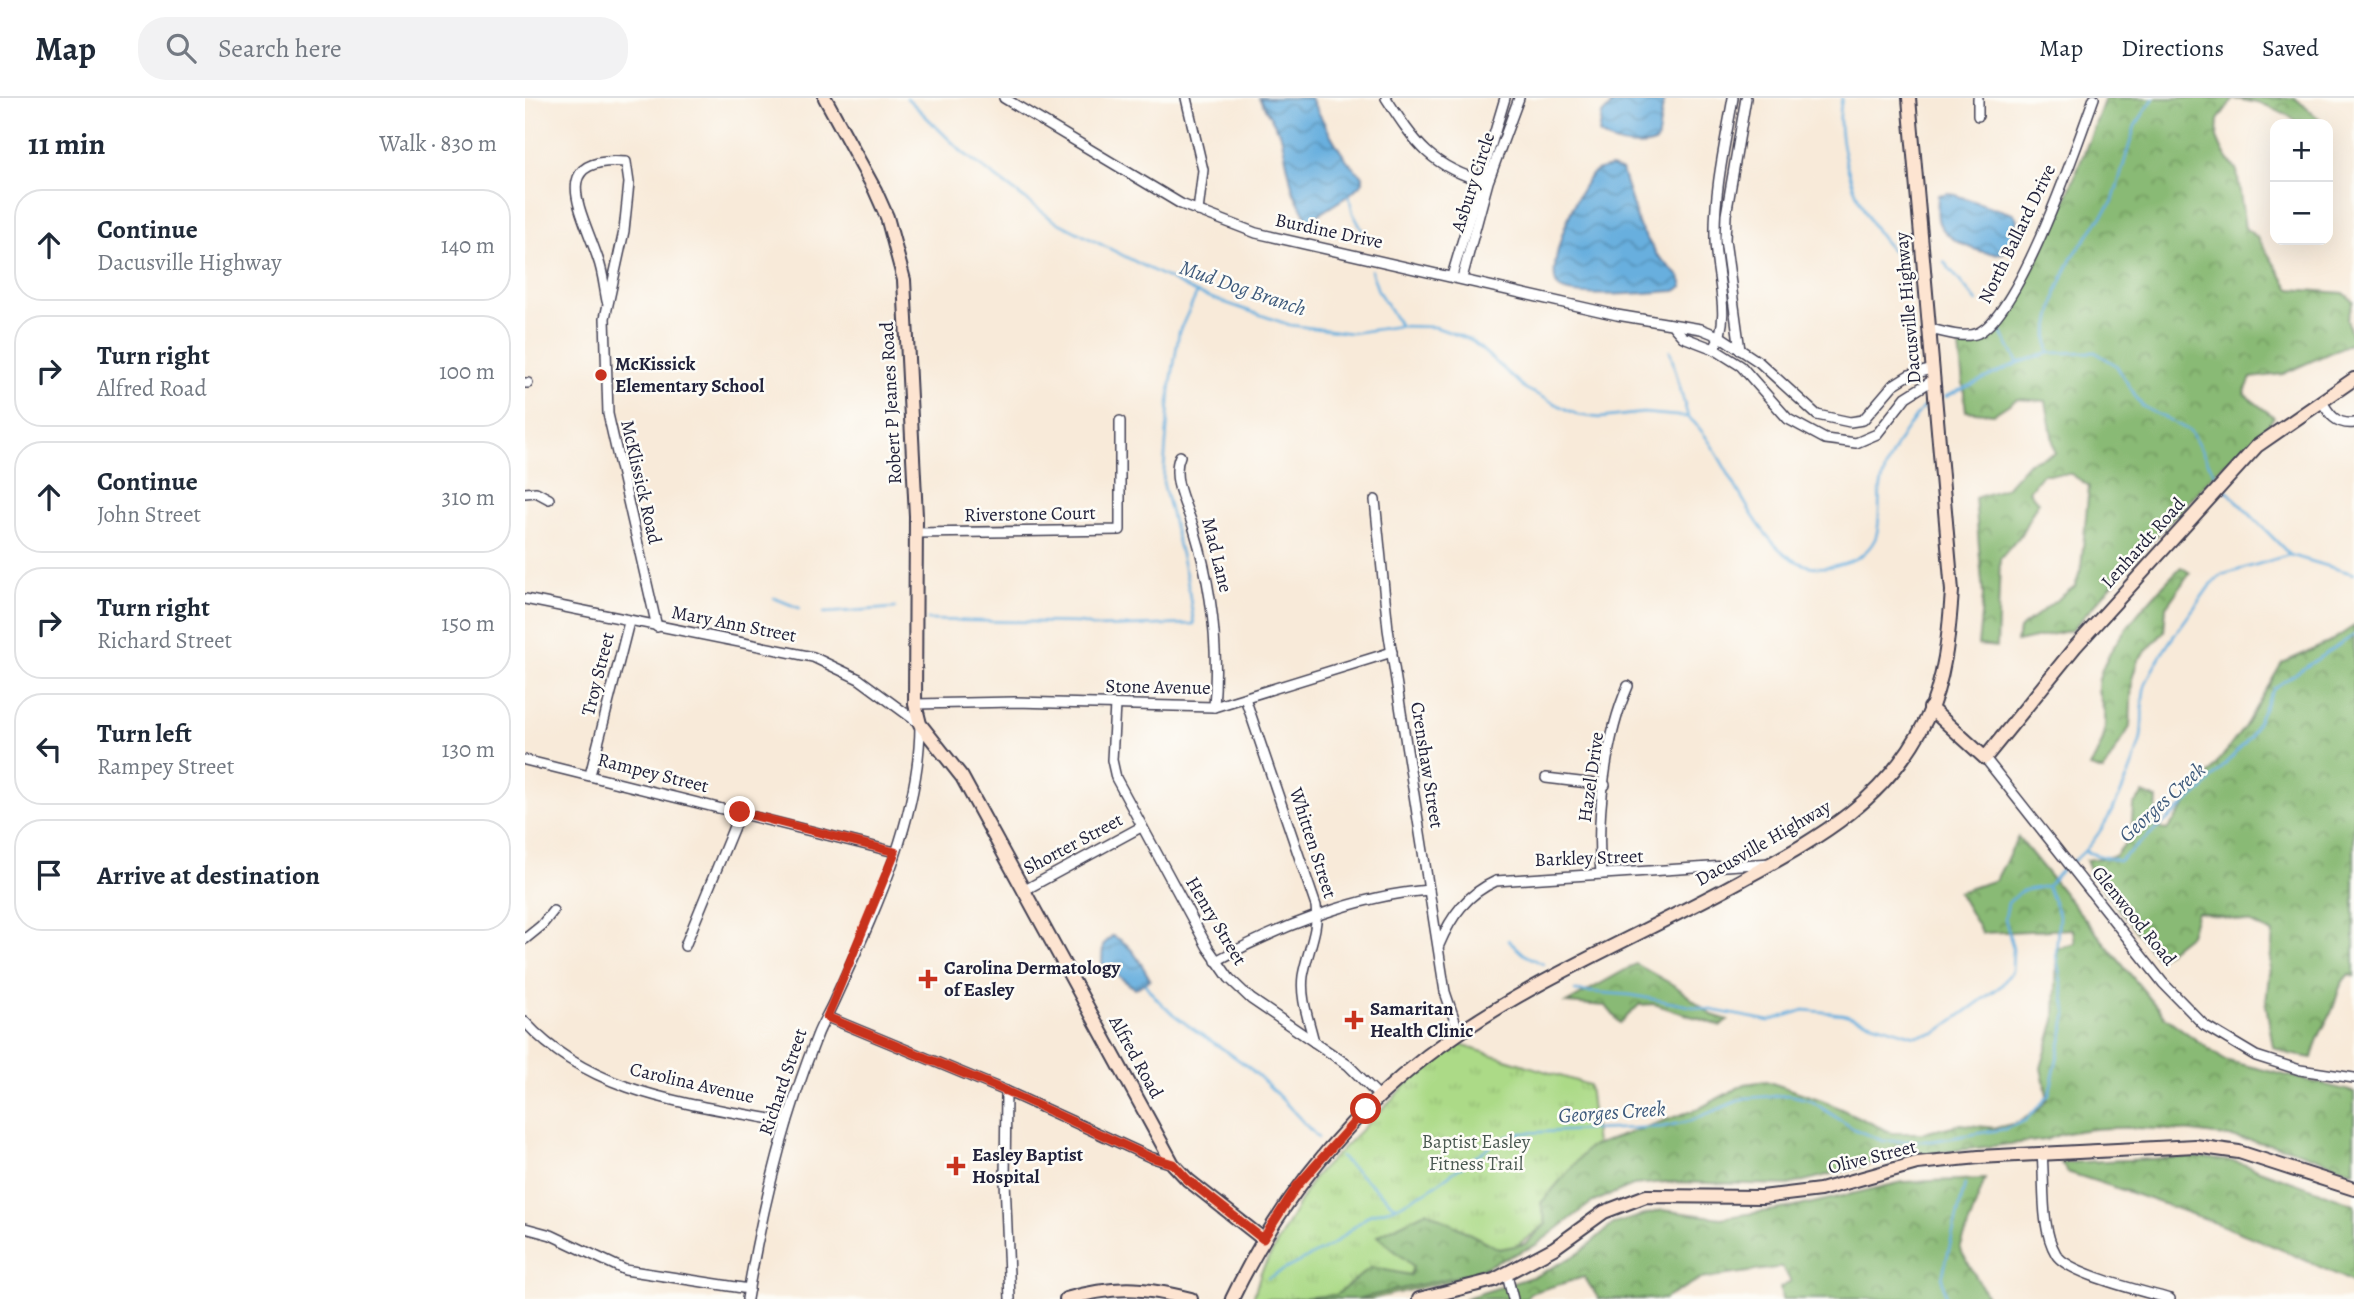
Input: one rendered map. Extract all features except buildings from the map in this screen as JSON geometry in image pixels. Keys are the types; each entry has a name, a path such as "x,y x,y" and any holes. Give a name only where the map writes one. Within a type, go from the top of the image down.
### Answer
{"street":[{"name":"Robert P Jeanes Road","path":"825,98 879,199 904,280 915,533 915,704 919,724"},
{"name":"Burdine Drive","path":"1004,98 1138,181 1198,211 1256,233 1674,327 1686,325 1721,337 1759,362 1817,415 1850,422 1863,420 1892,385 1909,374 1933,374"},
{"path":"1186,98 1203,170 1198,211"},
{"path":"1386,98 1405,128 1434,161 1459,174 1484,181"},
{"name":"Asbury Circle","path":"1457,277 1506,98"},
{"name":"Asbury Circle","path":"1484,181 1519,98"},
{"name":"Dacusville Highway","path":"1232,1299 1263,1239 1297,1186 1379,1096 1459,1033 1507,1004 1773,863 1846,818 1868,799 1913,741 1930,708 1948,642 1952,591 1909,98"},
{"path":"1978,98 1978,116"},
{"name":"North Ballard Drive","path":"1930,329 1976,334 1987,327 2003,309 2043,228 2094,98"},
{"path":"1714,349 1724,325 1715,239 1717,191 1733,100 1745,102 1725,240 1740,350"},
{"name":"McKlissick Road","path":"607,301 599,261 581,212 575,185 577,178 593,162 605,159 626,162 629,183 624,231 607,301 604,363 607,414 657,627"},
{"path":"1717,191 1730,194"},
{"path":"1715,239 1725,240"},
{"name":"Burdine Drive","path":"1674,327 1683,337 1714,349 1741,366 1789,419 1825,439 1856,443 1877,434 1906,397 1933,374"},
{"name":"Lenhardt Road","path":"1985,758 2075,647 2257,446 2354,379"},
{"path":"2321,400 2330,415 2338,421 2354,424"},
{"name":"Riverstone Court","path":"915,533 1120,530 1120,421"},
{"name":"Mad Lane","path":"1180,456 1177,475 1210,585 1217,668 1214,707"},
{"path":"525,493 536,492 549,499"},
{"name":"Crenshaw Street","path":"1375,500 1392,652 1445,992 1459,1033"},
{"name":"Mary Ann Street","path":"525,599 813,657 859,679 919,724"},
{"name":"Troy Street","path":"590,775 629,622"},
{"name":"Stone Avenue","path":"915,704 1015,702 1214,707 1392,652"},
{"name":"Hazel Drive","path":"1601,874 1600,829 1605,785 1613,736 1628,686"},
{"name":"Whitten Street","path":"1245,698 1289,820 1318,918 1303,979 1303,1000 1314,1042"},
{"name":"Henry Street","path":"1115,705 1114,768 1141,827 1216,961 1251,999 1348,1065 1379,1096"},
{"name":"Glenwood Road","path":"1930,708 1985,758 2163,983 2204,1025 2256,1055 2300,1070 2354,1078"},
{"name":"Richard Street","path":"748,1294 764,1208 787,1122 895,852 916,767 919,724"},
{"name":"Alfred Road","path":"919,724 962,777 1173,1164 1188,1180 1263,1239"},
{"name":"Rampey Street","path":"525,760 895,852"},
{"path":"1546,778 1605,785"},
{"path":"685,946 740,812"},
{"name":"Shorter Street","path":"1023,891 1141,827"},
{"name":"Barkley Street","path":"1439,946 1462,904 1479,888 1496,881 1773,863"},
{"path":"1216,961 1269,935 1386,895 1429,890"},
{"path":"525,939 541,926 553,911"},
{"path":"827,1017 1006,1091 1150,1157 1173,1164"},
{"name":"Carolina Avenue","path":"525,1022 548,1046 572,1063 626,1087 666,1099 787,1122"},
{"path":"1006,1091 1005,1180 1010,1299"},
{"name":"Olive Street","path":"1419,1299 1507,1275 1554,1248 1604,1212 1646,1196 1762,1197 1820,1190 1917,1163 2158,1146 2220,1149 2292,1167 2354,1189"},
{"path":"2042,1153 2050,1241 2056,1255 2064,1264 2082,1271 2170,1299"},
{"path":"525,1228 551,1235 625,1269 748,1294"},
{"path":"1507,1275 1513,1299"},
{"path":"1066,1299 1121,1287 1191,1299"}],"green space":[{"path":"2105,98 2295,98 2319,119 2293,119 2269,107 2233,99 2218,120 2217,138 2223,152 2237,171 2245,228 2258,238 2290,289 2344,293 2353,301 2347,319 2354,342 2283,374 2251,378 2244,394 2274,417 2254,442 2222,466 2072,630 2017,642 2019,629 2075,586 2081,568 2089,486 2071,474 2042,474 2029,491 2038,502 2020,536 2000,559 1997,647 1978,645 1983,595 1975,498 2006,488 2029,462 2055,453 2046,401 2017,399 1994,414 1966,411 1959,347 1982,344 2003,316 2022,287 2054,226"},
{"path":"2181,567 2190,573 2166,607 2164,632 2138,660 2132,679 2130,727 2103,771 2090,767 2100,747 2105,726 2098,688 2102,670 2131,622"},
{"path":"2354,626 2354,976 2349,974 2342,984 2312,1058 2289,1054 2273,1047 2266,1004 2273,933 2251,923 2197,912 2190,934 2158,959 2091,873 2086,860 2115,856 2131,836 2133,806 2143,793 2157,799 2155,828 2167,830 2245,726 2282,663 2328,643"},
{"path":"2018,837 2165,1017 2224,1060 2354,1092 2354,1172 2292,1149 2258,1142 2163,1129 2098,1129 2045,1140 1899,1157 1788,1185 1666,1182 1633,1185 1591,1203 1536,1245 1472,1273 1357,1299 1288,1299 1336,1295 1371,1267 1410,1275 1413,1266 1377,1236 1427,1211 1499,1249 1525,1244 1546,1224 1541,1203 1589,1147 1700,1108 1745,1084 1766,1081 1822,1100 1892,1133 1923,1133 1961,1124 1995,1128 2017,1123 2038,1110 2048,1099 2041,1068 2055,1020 2057,948 2075,943 2073,929 1982,933 1958,892 1996,880"},
{"path":"1636,964 1677,987 1712,1015 1728,1020 1721,1026 1654,1004 1639,1005 1620,1023 1606,1006 1566,1003"},
{"name":"Baptist Easley Fitness Trail","path":"1461,1045 1589,1085 1597,1153 1562,1213 1476,1275 1371,1299 1253,1299 1261,1272 1313,1178 1416,1075"},
{"path":"2195,1157 2237,1162 2354,1204 2354,1283 2212,1222 2067,1172 2061,1163"},
{"path":"1985,1179 1960,1249 1987,1296 1994,1299 1782,1299 1780,1288 1791,1281 1782,1267 1700,1279 1664,1299 1599,1299 1584,1277 1530,1293 1526,1299 1463,1299 1538,1275 1578,1254 1613,1224 1662,1210 1721,1218 1800,1206 1903,1182"}],"water":[{"path":"1259,98 1310,98 1341,151 1363,176 1363,182 1349,195 1308,221 1293,191 1281,135"},
{"path":"1618,98 1664,98 1657,142 1627,145 1599,134 1602,115"},
{"path":"1611,167 1622,171 1639,226 1657,255 1680,277 1683,286 1675,291 1580,294 1559,288 1555,279 1555,265 1564,228 1572,209 1580,192 1596,171"},
{"path":"1949,193 2013,214 2017,219 2011,243 2003,253 1976,250 1958,242 1944,230 1938,220 1938,195"},
{"path":"1112,936 1130,948 1150,979 1135,989 1102,963 1103,945"}],"waterway":[{"name":"Mud Dog Branch","path":"907,98 962,152 1053,220 1197,293 1290,325 1351,333 1400,326 1435,327 1471,340 1526,389 1578,415 1600,418 1643,413 1688,417 1704,434 1768,537 1788,556 1811,566 1837,565 1849,561 1872,545 1878,528 1880,491 1886,468 1902,436 1923,407"},
{"path":"1842,98 1841,140 1854,187 1876,231 1890,248 1905,260"},
{"path":"2049,353 2047,337 2057,291 2071,259 2113,201 2135,126 2154,98"},
{"path":"1349,195 1353,213 1368,241"},
{"path":"1944,262 1977,302"},
{"path":"1371,270 1378,291 1400,326"},
{"path":"928,620 1081,623 1095,627 1194,624 1187,579 1163,482 1170,390 1179,332 1197,293"},
{"path":"1999,328 2018,363"},
{"path":"1670,351 1688,417"},
{"name":"Mud Dog Branch","path":"1945,397 2018,363 2049,353 2095,352 2116,365 2142,406 2190,431 2220,483"},
{"name":"Mud Dog Branch","path":"2224,488 2290,555 2354,574"},
{"path":"2072,862 2094,839 2122,791 2140,742 2146,683 2176,632 2211,584 2222,575 2289,555"},
{"path":"774,598 799,608"},
{"path":"824,613 895,608"},
{"name":"Georges Creek","path":"2086,852 2119,861 2203,789 2250,737 2274,688 2354,635"},
{"name":"Georges Creek","path":"2047,886 2066,866"},
{"path":"1575,991 1631,995 1769,1021 1804,1010 1843,1014 1915,1036 1936,1033 2001,986 2012,971 2013,949 2005,918 2008,903 2021,891 2047,886"},
{"name":"Georges Creek","path":"1268,1278 1332,1245 1369,1215 1396,1207 1427,1191 1499,1140 1519,1133 1662,1127 1690,1121 1745,1098 1790,1095 1810,1100 1854,1129 1883,1141 1932,1141 2005,1129 2026,1120 2049,1095 2067,1014 2056,954 2059,915 2047,886"},
{"path":"1508,940 1523,954 1543,964"},
{"path":"1145,984 1168,1010 1254,1072 1318,1138"},
{"path":"1340,1157 1396,1207"},
{"path":"1946,1299 1942,1278 1965,1184"}],"place":[{"name":"McKissick Elementary School","path":"601,375"},
{"name":"Carolina Dermatology of Easley","path":"928,979"},
{"name":"Samaritan Health Clinic","path":"1354,1020"},
{"name":"Easley Baptist Hospital","path":"956,1166"}],"route":[{"path":"740,812 895,852 827,1017 1006,1091 1150,1157 1173,1164 1188,1180 1263,1239 1297,1186 1366,1109"}]}
